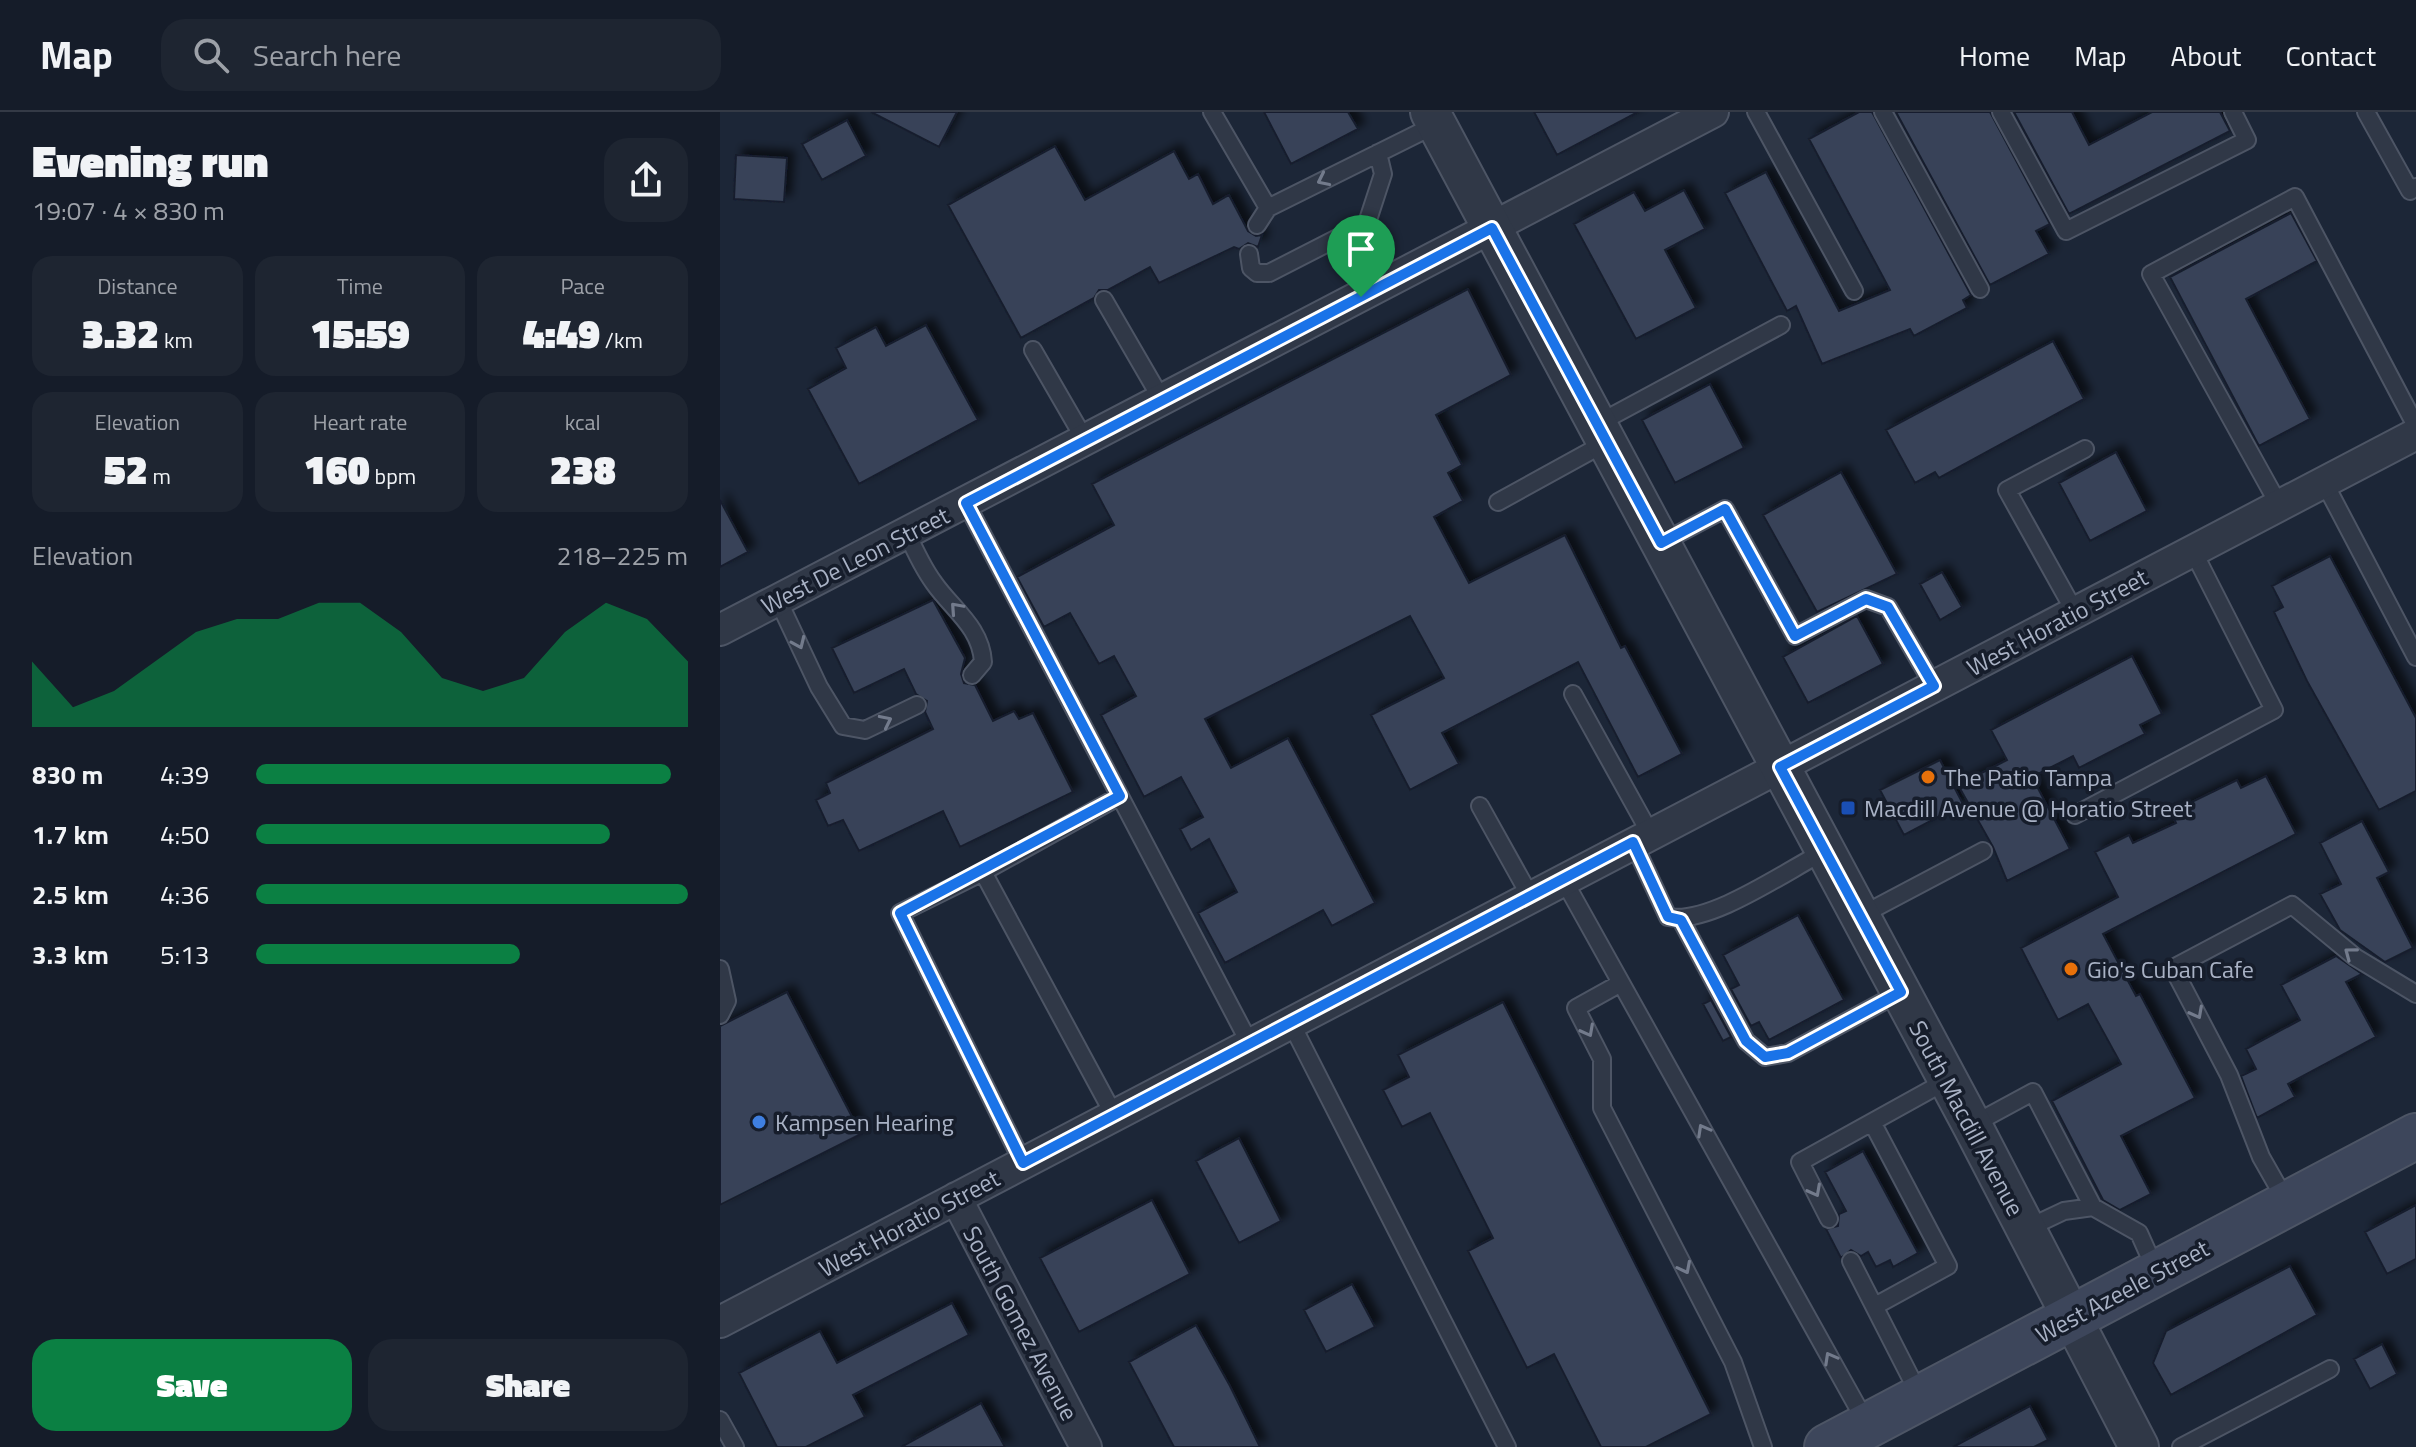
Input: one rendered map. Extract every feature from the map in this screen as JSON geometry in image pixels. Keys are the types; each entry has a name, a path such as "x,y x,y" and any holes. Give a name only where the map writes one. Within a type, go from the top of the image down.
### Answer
{"main road":[{"name":"West Azeele Street","path":"1827,1447 2416,1136"}],"street":[{"name":"West De Leon Street","path":"720,630 1713,112"},
{"name":"South Macdill Avenue","path":"1434,118 1972,1125 2139,1447"},
{"name":"West Horatio Street","path":"720,1322 1291,1023 1529,894 1780,767 2416,434"},
{"name":"South Gomez Avenue","path":"956,1198 1086,1447"}],"lane":[{"path":"1212,112 1268,208"},
{"path":"1756,112 1854,291"},
{"path":"1883,112 1980,289"},
{"path":"2001,112 2066,231 2247,140 2233,112"},
{"path":"2366,112 2410,191 2416,187"},
{"path":"1257,225 1268,208 1378,153 1434,118"},
{"path":"1249,254 1251,268 1257,273 1269,273 1367,223 1383,174 1378,153"},
{"path":"2279,505 2151,274 2295,197 2416,426"},
{"path":"1104,300 1162,400"},
{"path":"1498,502 1602,433 1781,325"},
{"path":"1033,350 1085,440"},
{"path":"2075,612 2007,490 2085,449"},
{"path":"2324,482 2416,657"},
{"path":"966,503 1250,1044"},
{"path":"1661,543 1725,509 1795,636 1866,599 1888,607 1934,686"},
{"path":"907,533 922,565 942,594 964,615 980,645 983,662 972,675"},
{"path":"2075,815 2274,710 2193,551"},
{"path":"778,600 819,687 843,726 865,730 917,705"},
{"path":"1573,694 1641,837 1668,917 1681,920 1705,914 1825,851"},
{"path":"1023,1163 900,913 983,872 1120,796"},
{"path":"1480,806 1529,894"},
{"path":"1860,916 1983,851"},
{"path":"983,872 1114,1115"},
{"path":"1562,877 1867,1426"},
{"path":"2287,1204 2261,1157 2229,1075 2173,968 2292,905 2355,957 2416,994"},
{"path":"1681,920 1746,1041 1765,1057 1788,1053 1901,992"},
{"path":"720,969 727,1001 720,1015"},
{"path":"1621,983 1576,1008 1602,1059 1602,1108 1733,1362 1763,1447"},
{"path":"1291,1023 1507,1447"},
{"path":"1829,1219 1800,1162 1948,1080"},
{"path":"1972,1125 2033,1092 2093,1207 2139,1233 2157,1272"},
{"path":"1872,1122 1948,1266 1875,1306"},
{"path":"2026,1229 2064,1211 2093,1207"},
{"path":"1851,1261 1921,1397"},
{"path":"2181,1447 2330,1369"},
{"path":"720,1420 735,1447"}],"building":[{"path":"871,112 957,112 939,147"},
{"path":"1264,112 1348,112 1358,129 1291,164"},
{"path":"1534,112 1638,112 1557,155"},
{"path":"1859,112 1872,112 1971,295 1963,300 1967,308 1914,336 1910,329 1822,364 1796,306 1787,311 1725,193 1766,172 1839,311 1890,290 1809,139"},
{"path":"1896,112 1990,112 2050,224 2036,231 2049,254 1990,285"},
{"path":"2014,112 2072,112 2089,145 2152,112 2220,112 2230,131 2069,214"},
{"path":"847,120 866,156 822,180 802,144"},
{"path":"1055,146 1085,200 1174,151 1189,179 1198,174 1213,204 1229,195 1248,231 1256,236 1262,235 1258,247 1248,243 1239,249 1234,247 1159,283 1150,267 1108,290 1099,290 1094,298 1021,338 948,205"},
{"path":"736,155 787,158 784,202 734,199"},
{"path":"1684,190 1705,229 1665,250 1696,308 1636,339 1574,224 1634,192 1645,211"},
{"path":"2291,213 2317,261 2246,299 2310,419 2259,446 2170,277"},
{"path":"1468,289 1511,375 1436,415 1462,465 1448,473 1463,501 1434,517 1469,583 1565,535 1621,648 1625,646 1682,754 1638,777 1578,662 1442,733 1459,764 1410,790 1371,715 1444,678 1410,616 1205,719 1231,768 1288,738 1375,903 1332,926 1323,910 1225,963 1198,913 1237,892 1209,839 1191,850 1180,829 1203,817 1181,777 1144,797 1101,715 1136,696 1114,656 1099,664 1070,613 1044,627 1017,577 1114,525 1092,484"},
{"path":"926,325 978,420 859,484 808,389 846,368 836,348 876,327 886,346"},
{"path":"2053,341 2084,399 1939,478 1935,472 1915,483 1886,430"},
{"path":"1710,384 1744,448 1675,483 1642,420"},
{"path":"2116,452 2147,511 2090,541 2059,483"},
{"path":"1841,472 1897,574 1817,612 1763,515"},
{"path":"720,500 748,552 720,567"},
{"path":"2330,556 2416,718 2416,791 2379,810 2307,681 2274,612 2283,607 2272,586"},
{"path":"1942,572 1962,607 1940,620 1920,584"},
{"path":"933,600 965,658 961,674 964,683 975,685 993,721 1014,711 1019,719 1033,713 1073,792 960,847 943,811 859,851 843,820 828,826 816,800 830,793 826,783 933,729 925,712 927,701 916,694 904,669 854,693 832,648"},
{"path":"1857,616 1883,664 1808,703 1783,657"},
{"path":"2132,656 2162,714 2140,725 2145,734 2079,768 2073,756 2032,777 2070,849 2007,881 1993,847 1958,785 2007,760 1991,730"},
{"path":"1940,760 1963,804 1904,835 1880,790"},
{"path":"2266,776 2296,834 2103,934 2136,996 2140,994 2195,1098 2121,1136 2151,1194 2120,1210 2103,1200 2052,1101 2121,1064 2088,1004 2058,1020 2021,948 2118,897 2095,852 2129,835 2133,843 2176,823 2171,812 2237,780 2241,788"},
{"path":"2362,821 2389,872 2377,878 2413,948 2385,962 2340,930 2320,894 2341,884 2320,843"},
{"path":"1798,915 1844,1000 1769,1040 1759,1022 1751,1026 1731,989 1739,985 1723,955"},
{"path":"2336,956 2362,974 2346,982 2376,1037 2288,1084 2295,1097 2257,1118 2241,1076 2256,1069 2246,1049 2300,1020 2281,985"},
{"path":"787,992 861,1134 720,1205 720,1026"},
{"path":"1711,1000 1731,1037 1723,1041 1703,1004"},
{"path":"1503,1002 1711,1414 1646,1447 1601,1447 1554,1354 1527,1368 1468,1251 1493,1238 1430,1113 1402,1127 1383,1090 1409,1077 1398,1055"},
{"path":"1239,1138 1281,1221 1239,1243 1196,1161"},
{"path":"1863,1151 1918,1253 1893,1267 1890,1260 1876,1267 1868,1252 1861,1256 1851,1250 1841,1258 1826,1229 1838,1226 1839,1214 1846,1211 1825,1172"},
{"path":"1152,1200 1190,1274 1079,1332 1040,1258"},
{"path":"2416,1205 2416,1259 2387,1274 2365,1232"},
{"path":"2290,1266 2317,1315 2171,1395 2153,1363 2166,1331"},
{"path":"1352,1284 1375,1327 1326,1352 1304,1310"},
{"path":"952,1303 969,1335 853,1395 865,1417 806,1447 777,1447 739,1373 820,1331 837,1363"},
{"path":"1196,1325 1260,1447 1174,1447 1129,1362"},
{"path":"2382,1344 2397,1374 2370,1389 2354,1359"},
{"path":"981,1403 1005,1447 901,1447"},
{"path":"2030,1406 2048,1440 2034,1447 1953,1447"}],"place":[{"name":"The Patio Tampa","path":"1928,777"},
{"name":"Macdill Avenue @ Horatio Street","path":"1848,808"},
{"name":"Gio's Cuban Cafe","path":"2071,969"},
{"name":"Kampsen Hearing","path":"759,1122"}],"route":[{"path":"1492,228 1661,543 1725,509 1795,636 1866,599 1888,607 1906,633 1934,686 1780,767 1901,992 1788,1053 1765,1057 1746,1041 1681,920 1668,917 1633,842 1023,1163 900,913 983,872 1120,796 966,503 1361,297 1492,228"}]}
